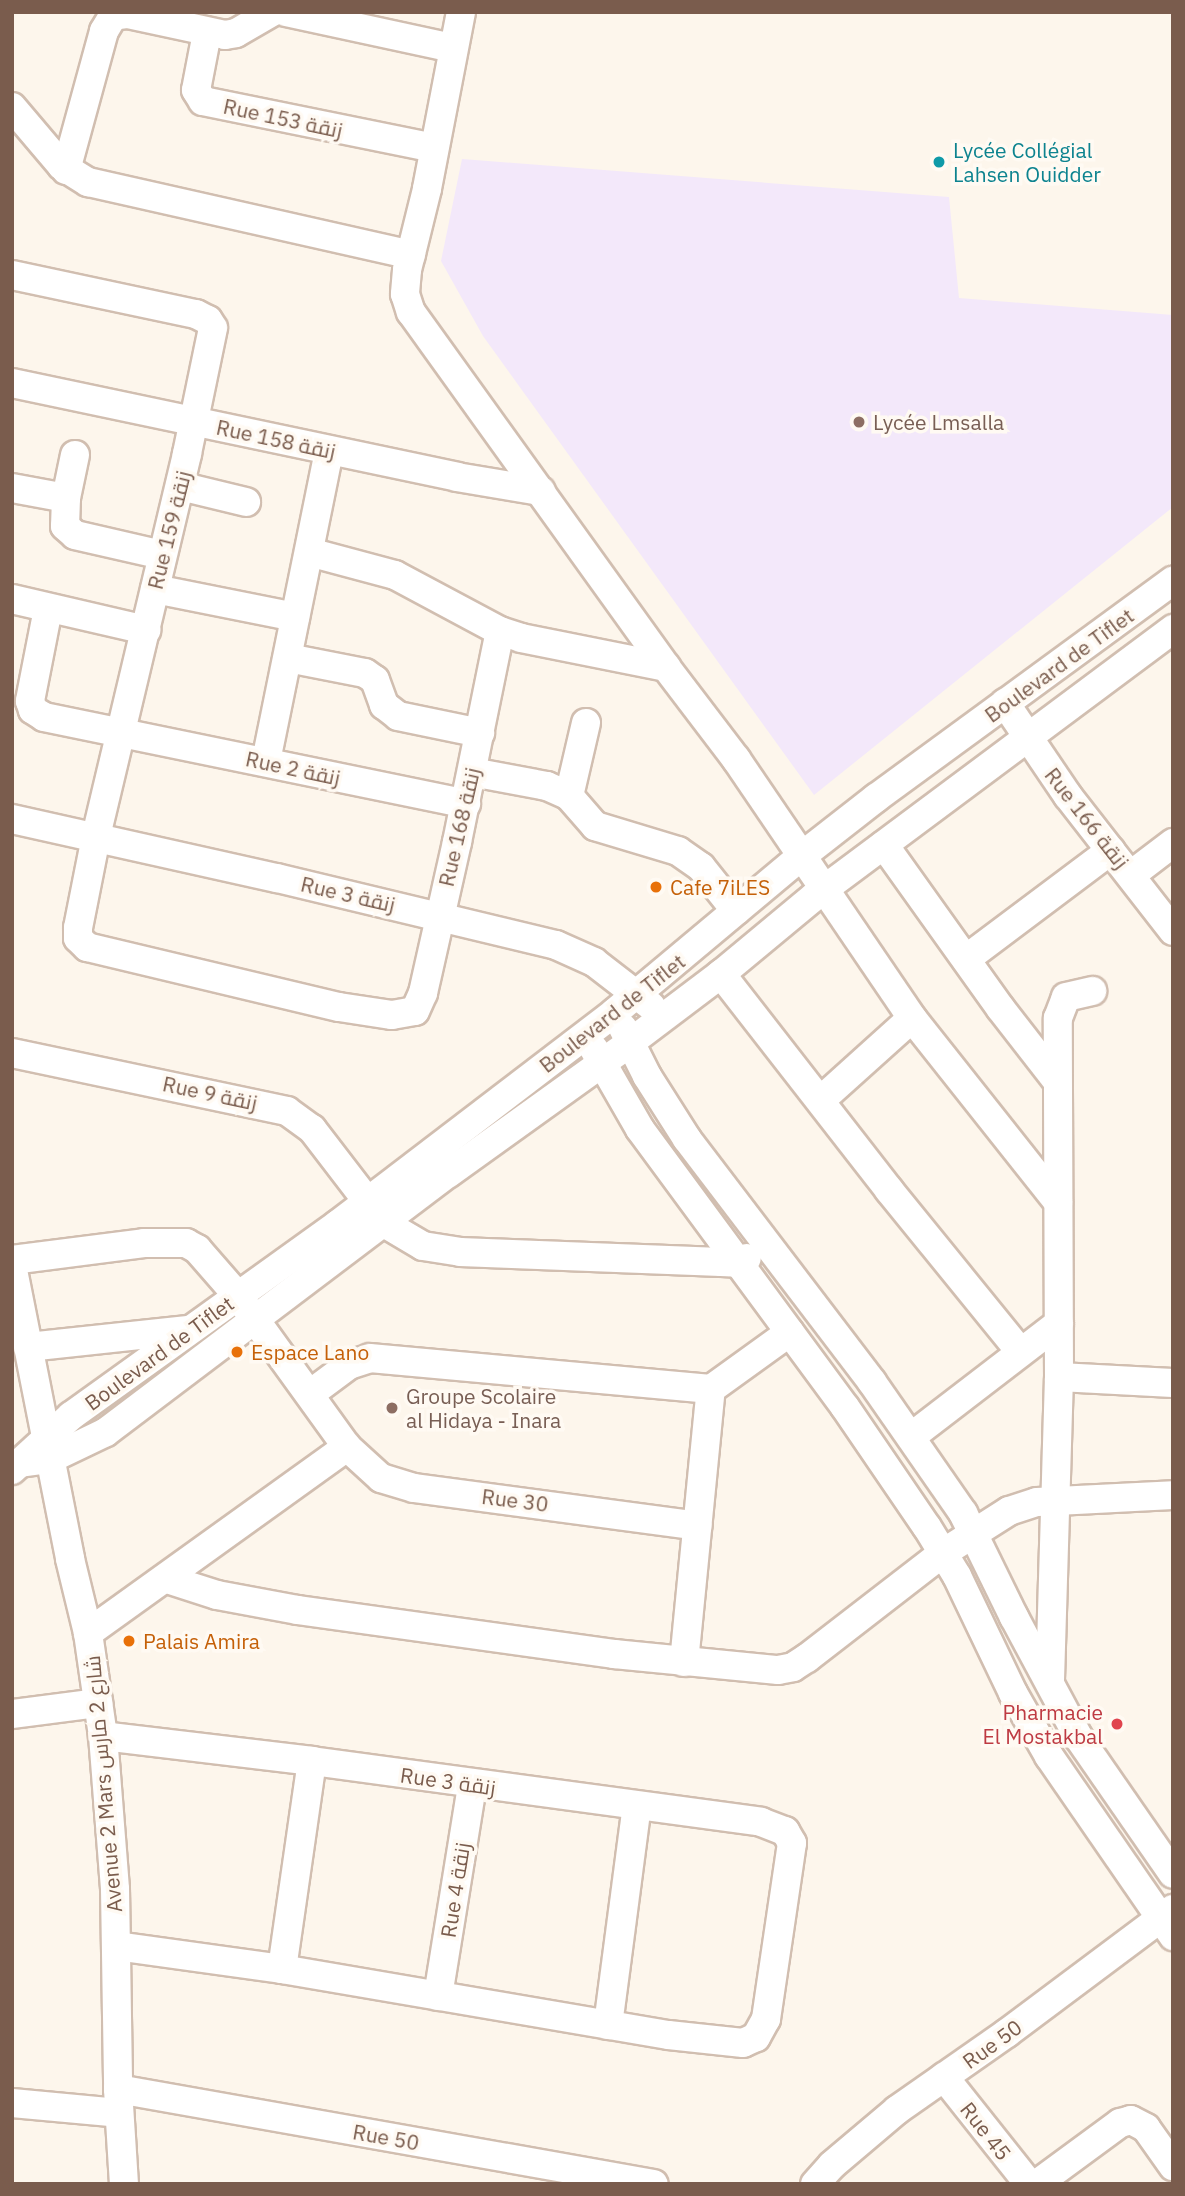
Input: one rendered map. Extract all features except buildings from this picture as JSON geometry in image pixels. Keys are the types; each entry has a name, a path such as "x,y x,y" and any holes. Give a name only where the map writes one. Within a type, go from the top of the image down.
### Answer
{"street":[{"path":"66,170 91,74 110,19 117,14 128,14 207,33 230,35 272,12"},
{"path":"286,12 452,48"},
{"path":"461,12 405,284 411,312 666,667 736,758 912,1018 1058,1202"},
{"name":"Rue 153 زنقة","path":"207,33 196,90 203,101 434,148"},
{"path":"12,107 66,170 100,185 411,254"},
{"name":"Rue 159 زنقة","path":"12,275 206,318 213,328 213,341 180,486 96,837 78,938 87,947 101,952 339,1006 405,1015"},
{"name":"Rue 158 زنقة","path":"12,383 329,450 541,491"},
{"path":"265,761 329,450"},
{"path":"75,455 66,498 65,526 71,533 162,555"},
{"path":"180,486 246,502"},
{"path":"12,488 66,498"},
{"path":"309,552 395,575 500,631 558,648 666,667"},
{"name":"Boulevard de Tiflet","path":"48,1448 106,1432 256,1319 376,1212 803,855 1173,581"},
{"path":"155,589 295,617"},
{"path":"12,600 146,630"},
{"name":"Rue 2 زنقة","path":"48,609 30,701 33,710 44,717 466,804"},
{"name":"Boulevard de Tiflet","path":"48,1448 88,1403 238,1296 376,1212 631,1042 721,974 825,889 1173,629"},
{"name":"Rue 168 زنقة","path":"405,1015 415,1012 421,1001 466,804 500,631"},
{"path":"288,658 365,673 375,681 384,705 398,716 480,733"},
{"name":"Rue 166 زنقة","path":"1005,703 1028,739 1173,931"},
{"path":"569,796 586,723"},
{"path":"472,772 532,782 569,796 595,826 662,846 689,858 707,873 736,911"},
{"name":"Rue 3 زنقة","path":"12,819 439,915 566,948 594,962 639,994 663,1017"},
{"path":"1131,875 1173,843"},
{"path":"884,845 1057,1081"},
{"path":"966,959 1111,850"},
{"path":"721,974 889,1190 1019,1350"},
{"path":"1050,1683 1059,1377 1058,1018 1062,1003 1074,994 1092,991"},
{"path":"615,1012 673,1119 912,1436 974,1532 1014,1618 1079,1738 1173,1874"},
{"path":"821,1100 912,1018"},
{"path":"587,1034 640,1129 881,1457 943,1553 1029,1724 1071,1791 1168,1921"},
{"name":"Rue 9 زنقة","path":"12,1053 287,1111 312,1129 376,1212 412,1242 438,1250 738,1263"},
{"name":"Rue 30","path":"12,1260 176,1241 197,1249 256,1319 347,1447 371,1472 393,1483 696,1526"},
{"path":"738,1263 770,1246"},
{"name":"Avenue 2 Mars شارع 2 مارس","path":"12,1265 88,1633 99,1703 112,1839 117,1946 118,2101 124,2184"},
{"path":"912,1436 1019,1350 1059,1324"},
{"path":"28,1347 191,1330"},
{"path":"310,1394 348,1365 374,1358 711,1390 790,1332"},
{"path":"1059,1377 1173,1383"},
{"path":"684,1662 711,1390"},
{"path":"88,1633 167,1579 347,1447"},
{"path":"16,1466 48,1448"},
{"path":"167,1579 217,1595 264,1604 684,1662 769,1670 793,1667 943,1553 1015,1509 1056,1500 1173,1494"},
{"path":"12,1714 99,1703"},
{"name":"Rue 3 زنقة","path":"103,1736 312,1761 472,1785 761,1822 778,1827 789,1835 792,1843 788,1881 770,1998 764,2027 756,2037 743,2043 711,2042 608,2025"},
{"path":"282,1969 312,1761"},
{"name":"Rue 4 زنقة","path":"438,1996 472,1785"},
{"path":"117,1946 282,1969 608,2025 637,1806"},
{"name":"Rue 50","path":"831,2178 897,2110 1168,1921"},
{"name":"Rue 45","path":"944,2077 1029,2184"},
{"name":"Rue 50","path":"12,2103 118,2101 654,2184"},
{"path":"1037,2184 1120,2123 1131,2120 1146,2128 1173,2166"}],"shaded area":[{"name":"Lycée Lmsalla","path":"462,159 949,197 959,298 1173,315 1173,507 814,795 483,336 441,261"}],"place":[{"name":"Lycée Collégial Lahsen Ouidder","path":"939,162"},
{"name":"Lycée Lmsalla","path":"859,422"},
{"name":"Cafe 7iLES","path":"656,887"},
{"name":"Espace Lano","path":"237,1352"},
{"name":"Groupe Scolaire al Hidaya - Inara","path":"392,1408"},
{"name":"Palais Amira","path":"129,1641"},
{"name":"Pharmacie El Mostakbal","path":"1117,1724"}]}
